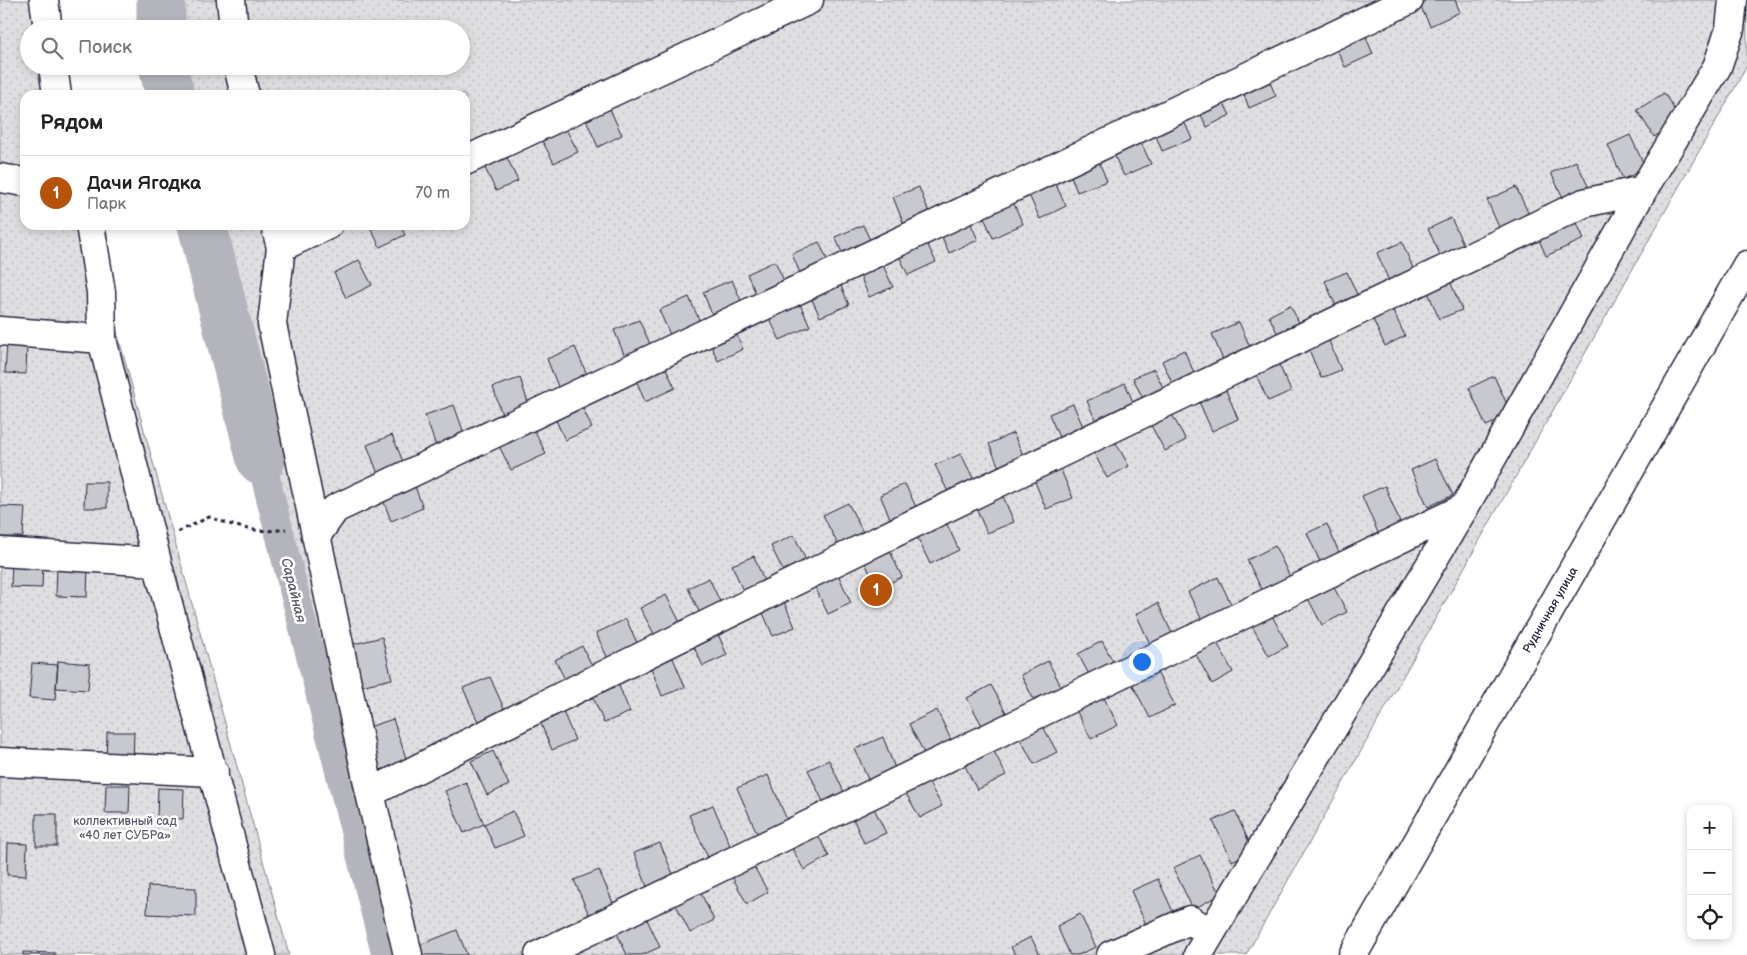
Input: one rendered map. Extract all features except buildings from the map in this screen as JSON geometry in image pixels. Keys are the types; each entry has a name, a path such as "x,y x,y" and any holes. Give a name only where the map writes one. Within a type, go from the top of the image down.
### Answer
{"main road":[{"path":"44,0 47,20"},
{"path":"470,159 809,0"},
{"path":"316,536 335,509 1408,0"},
{"path":"1110,955 1190,920 1205,944 1464,508 1644,190 1717,67 1730,28 1733,0"},
{"path":"54,75 56,90"},
{"path":"240,75 244,90"},
{"path":"0,178 20,181"},
{"path":"370,793 594,679 1061,452 1575,207 1584,203 1644,190"},
{"path":"91,230 101,292 102,339 157,562 261,955"},
{"path":"305,230 278,236 272,324 370,793 408,955"},
{"name":"Рудничная улица","path":"1353,955 1747,265"},
{"path":"0,331 102,339"},
{"path":"539,955 1464,508"},
{"path":"0,552 157,562"},
{"path":"0,762 214,772"}],"path":[{"path":"157,562 178,532 209,518 248,530 271,532"}],"green space":[{"name":"коллективный сад «40 лет СУБРа»","path":"0,0 47,0 51,20 20,20 20,75 62,75 64,90 20,90 20,230 91,230 93,245 289,955 0,955"},
{"path":"165,0 1747,0 1747,66 1246,955 390,955 211,230 470,230 470,90 177,90 173,75 470,75 470,20 163,20"}],"waterway":[{"name":"Сарайная","path":"161,0 161,20"},
{"name":"Сарайная","path":"165,75 169,90"},
{"name":"Сарайная","path":"203,230 261,460"},
{"name":"Сарайная","path":"261,460 386,955"}],"place":[{"name":"Дачи Ягодка","path":"876,590"}]}
